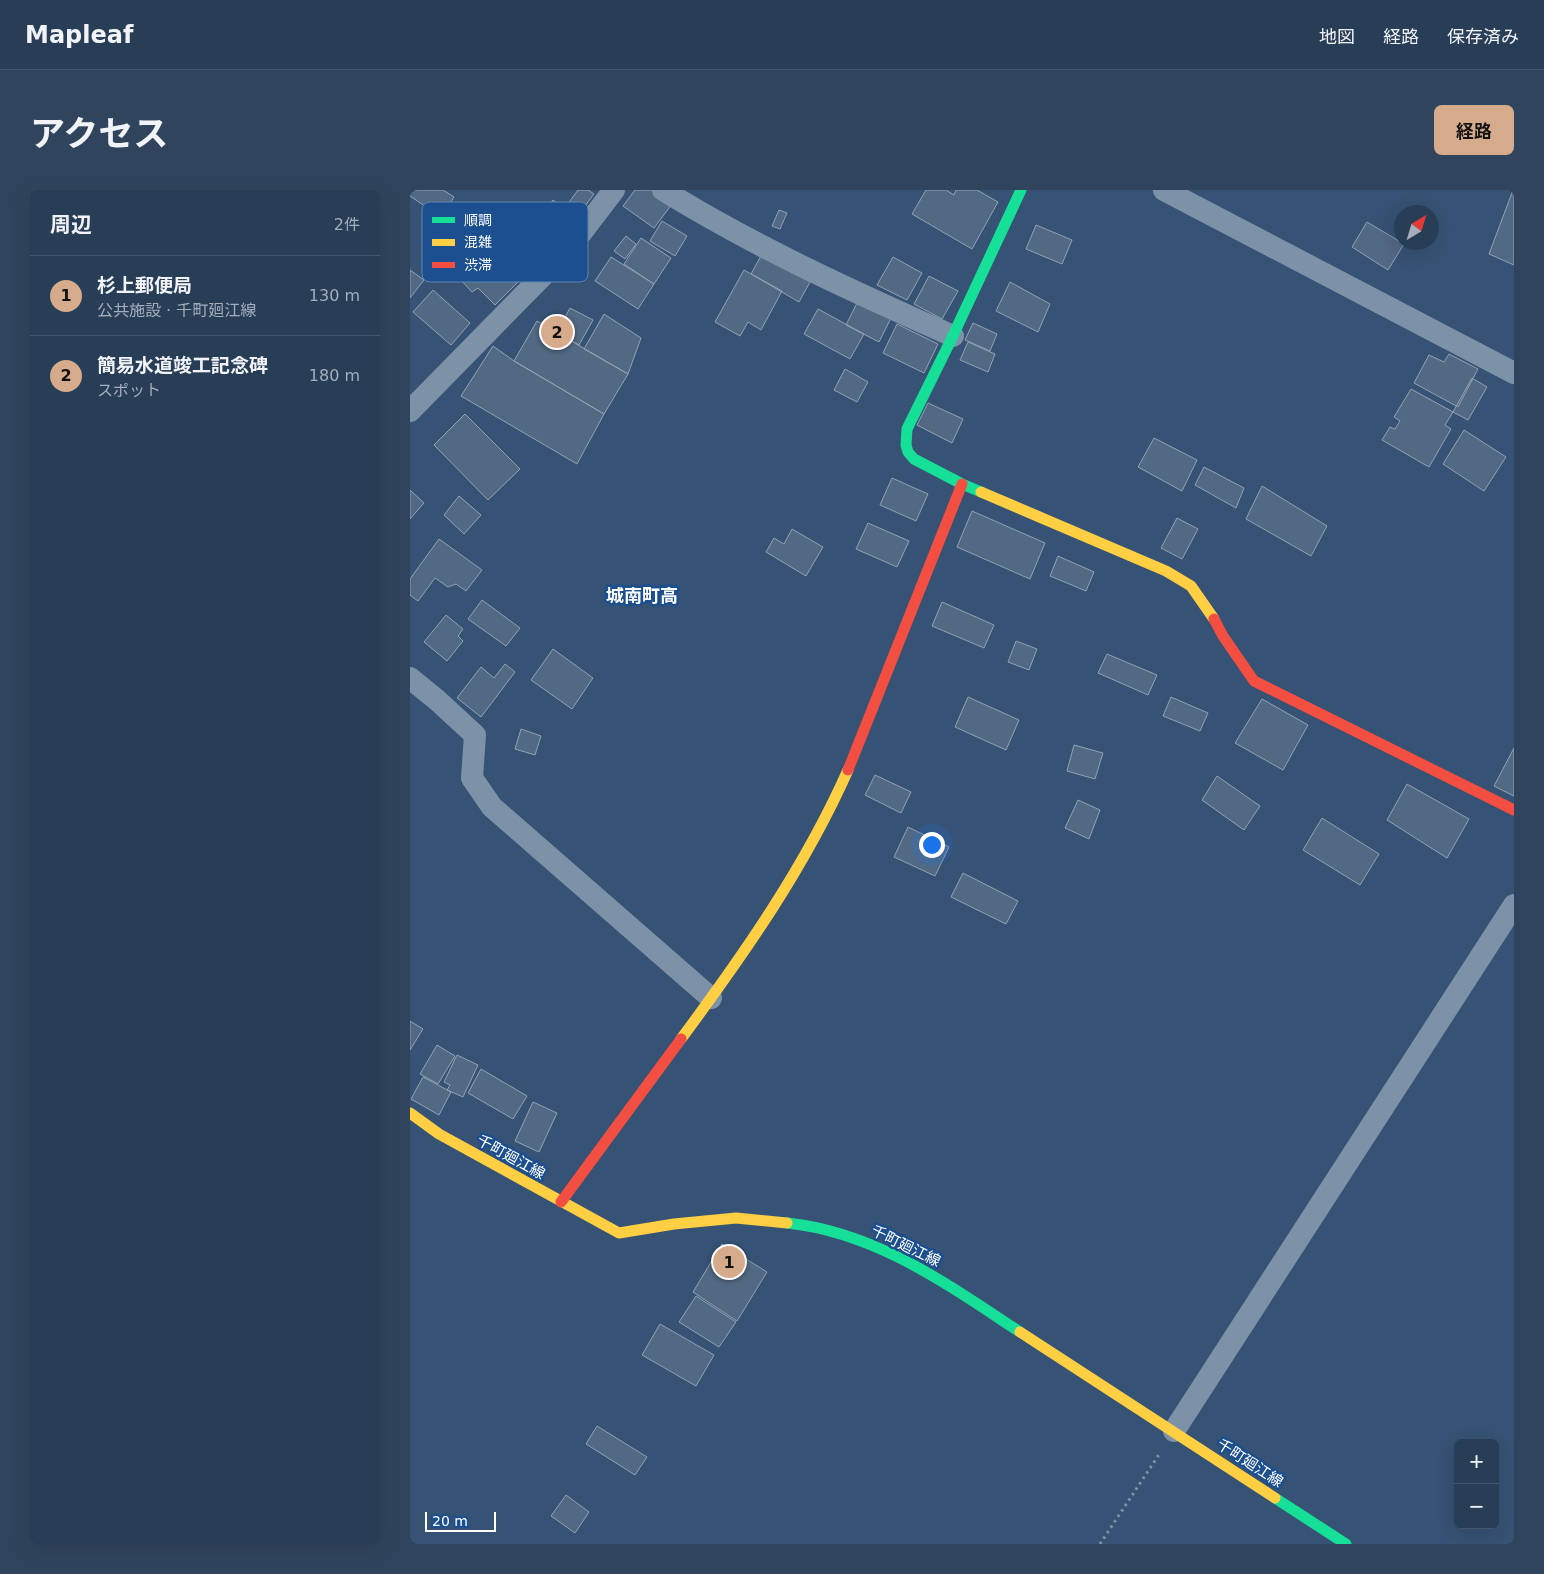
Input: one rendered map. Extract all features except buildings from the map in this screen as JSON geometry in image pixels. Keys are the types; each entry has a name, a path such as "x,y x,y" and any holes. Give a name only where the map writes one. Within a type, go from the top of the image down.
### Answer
{"street":[{"path":"588,224 614,190"},
{"path":"663,190 723,225 820,276 952,336"},
{"path":"1021,190 907,430 908,452 914,459 962,484 1166,572 1191,586 1254,681 1514,810"},
{"path":"1164,190 1514,374"},
{"path":"410,411 537,282"},
{"path":"561,1202 730,972 798,868 847,772 962,484"},
{"path":"410,678 475,735 472,778 492,807 711,998"},
{"path":"1174,1431 1514,905"},
{"name":"千町廻江線","path":"410,1114 439,1134 619,1233 674,1224 736,1218 807,1225 860,1240 899,1256 929,1272 1346,1544"}],"path":[{"path":"1100,1544 1174,1431"}],"traffic: fast":[{"path":"981,492 914,459 908,452 906,445 907,429 1021,190"},
{"path":"787,1223 820,1228 851,1237 881,1249 938,1279 1020,1332"},
{"path":"1275,1498 1346,1544"}],"traffic: slow":[{"path":"981,492 1166,571 1191,586 1214,619"},
{"path":"681,1039 728,975 772,909 813,841 848,770"},
{"path":"410,1113 439,1134 619,1233 674,1224 736,1218 787,1223"},
{"path":"1020,1332 1275,1498"}],"traffic: jam":[{"path":"848,770 962,484"},
{"path":"1214,619 1223,636 1254,681 1514,810"},
{"path":"561,1202 681,1039"}],"place":[{"name":"簡易水道竣工記念碑","path":"557,332"},
{"name":"杉上郵便局","path":"729,1262"}],"district":[{"name":"城南町高","path":"642,596"}]}
